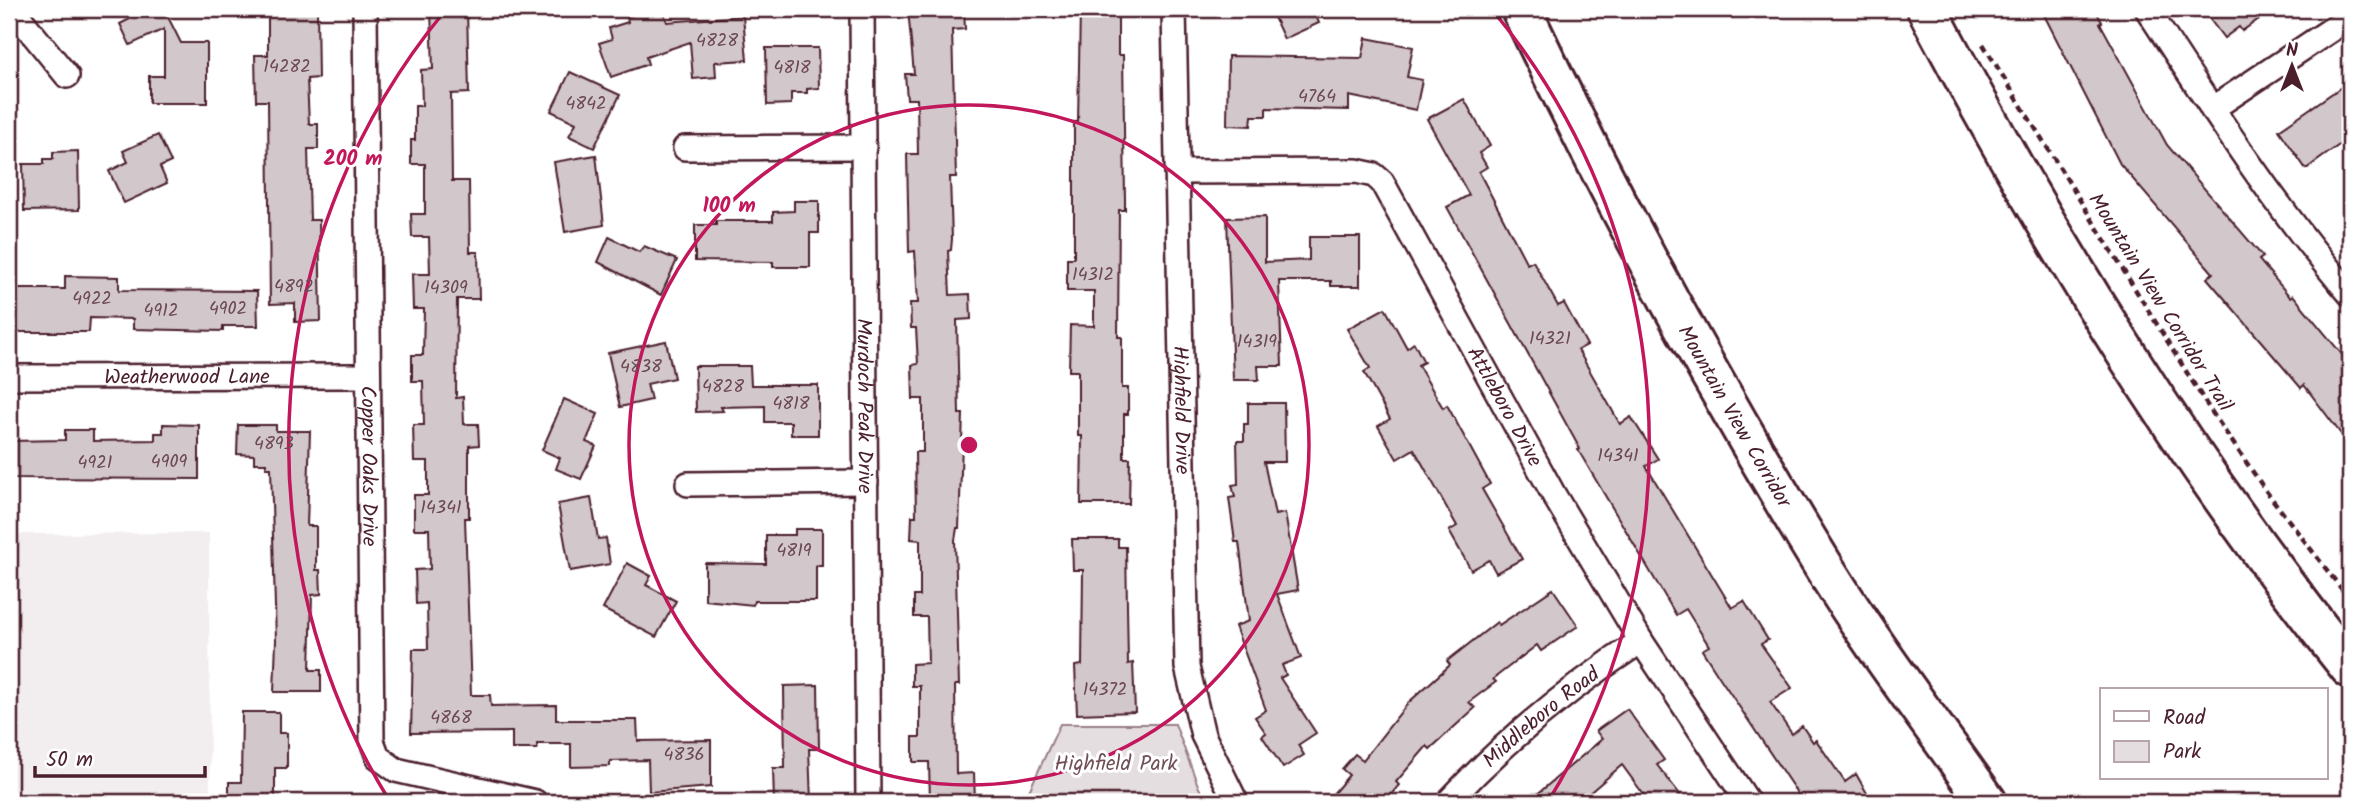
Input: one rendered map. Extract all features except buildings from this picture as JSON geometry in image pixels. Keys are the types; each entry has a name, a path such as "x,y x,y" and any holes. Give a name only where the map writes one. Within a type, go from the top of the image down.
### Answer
{"highway":[{"name":"Mountain View Corridor","path":"1521,9 1574,122 1702,359 1828,573 1987,802"},
{"path":"1927,9 2070,267 2157,406 2279,579 2350,668"}],"street":[{"name":"Copper Oaks Drive","path":"365,9 370,724 374,749 382,762 396,770 535,802"},
{"name":"Murdoch Peak Drive","path":"862,9 868,802"},
{"name":"Highfield Drive","path":"1174,9 1187,667 1203,735 1236,802"},
{"path":"2147,9 2212,109 2350,294"},
{"path":"15,13 67,76"},
{"path":"2212,109 2350,17"},
{"path":"685,148 864,147"},
{"name":"Attleboro Drive","path":"1177,172 1345,171 1374,174 1394,202 1472,350 1555,497 1641,641 1748,802"},
{"name":"Weatherwood Lane","path":"9,377 368,376"},
{"path":"688,484 866,482"},
{"name":"Middleboro Road","path":"1448,802 1518,732 1560,698 1641,641"}],"path":[{"name":"Mountain View Corridor Trail","path":"1976,32 2207,405 2266,491 2350,600"}],"shaded area":[{"path":"209,533 210,802 9,802 9,534"}],"green space":[{"name":"Highfield Park","path":"1060,724 1175,724 1199,788 1208,802 1024,802"}]}
